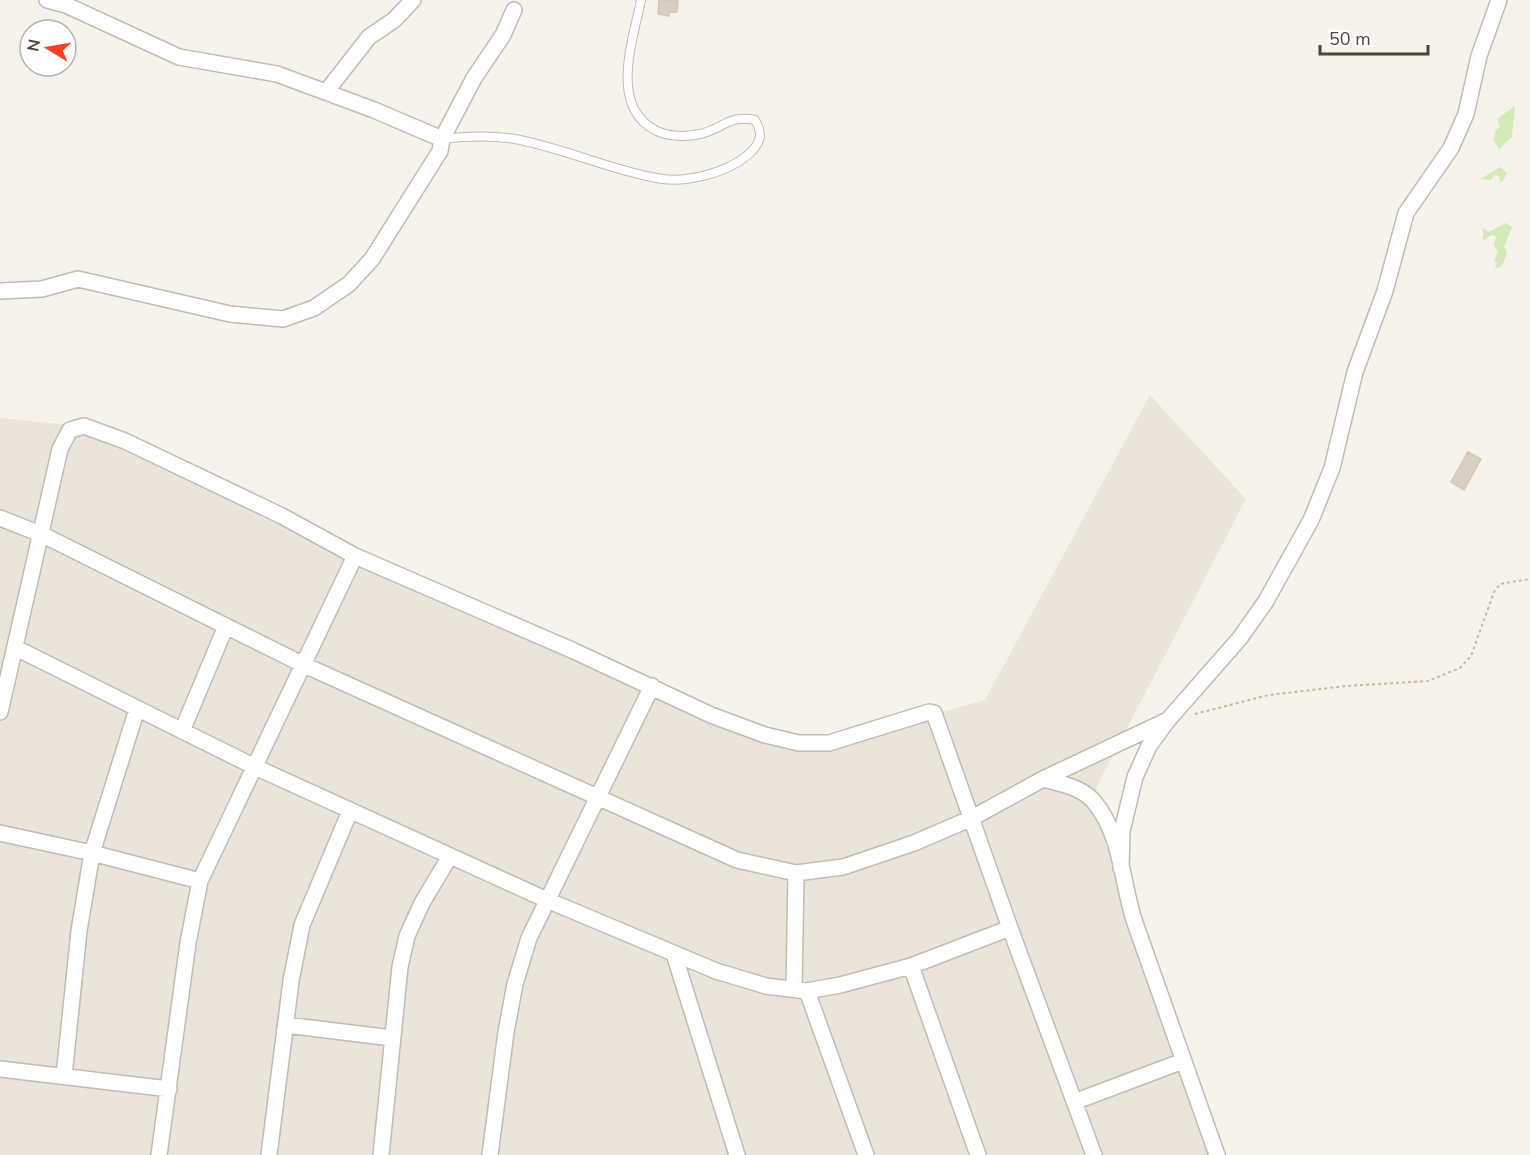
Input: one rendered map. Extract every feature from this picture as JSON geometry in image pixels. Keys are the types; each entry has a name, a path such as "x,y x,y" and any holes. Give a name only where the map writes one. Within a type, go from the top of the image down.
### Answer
{"street":[{"path":"47,0 66,5 179,57 277,74 442,139"},
{"path":"326,92 369,37 394,20 413,0"},
{"path":"1121,868 1122,831 1135,777 1149,746 1168,720 1240,638 1266,601 1311,520 1332,468 1355,372 1386,291 1407,213 1450,148 1462,123 1479,56 1499,0"},
{"path":"0,291 42,289 78,279 230,314 283,319 314,308 349,284 372,260 440,151 442,139 474,78 503,35 514,10"},
{"path":"0,712 43,535 60,448 70,430 84,426 125,441 261,506 355,556 652,686 711,715 765,735 799,743 829,743 929,712 934,713 1094,1155"},
{"path":"0,518 43,535 302,664 737,860 796,873 843,867 914,843 972,818 1043,779 1168,720"},
{"path":"159,1155 188,943 200,881 355,556"},
{"path":"182,731 226,626"},
{"path":"15,648 350,811 674,954 716,971 766,986 800,990 911,966 1010,928"},
{"path":"490,1155 506,1032 515,984 529,938 652,686"},
{"path":"63,1076 79,931 92,853 137,709"},
{"path":"1043,779 1075,788 1094,801 1113,838 1134,921 1217,1155"},
{"path":"269,1155 291,981 302,925 350,811"},
{"path":"0,833 92,853 200,881"},
{"path":"381,1155 400,967 407,936 422,903 450,856"},
{"path":"796,873 800,990 866,1155"},
{"path":"674,954 737,1155"},
{"path":"911,966 978,1155"},
{"path":"286,1025 393,1038"},
{"path":"1074,1102 1183,1061"},
{"path":"0,1069 169,1089"}],"lane":[{"path":"442,139 477,135 514,139 658,179 694,177 724,169 749,154 759,142 761,129 755,120 739,117 701,134 682,136 661,134 642,124 633,110 627,87 629,62 641,0"}],"path":[{"path":"1168,720 1269,695 1346,686 1428,681 1460,668 1471,656 1494,592 1500,584 1517,579 1530,579"}],"shaded area":[{"path":"1150,395 1246,499 1096,788 1218,1155 0,1155 0,418 68,425 807,750 985,700"}],"green space":[{"path":"1515,106 1512,137 1499,149 1494,141 1495,131 1500,127 1497,119"},
{"path":"1500,167 1507,173 1503,181 1500,182 1499,176 1494,175 1491,180 1481,179"},
{"path":"1506,223 1512,227 1504,247 1507,254 1501,267 1495,268 1497,262 1494,261 1498,252 1494,245 1496,236 1491,235 1483,241 1483,228 1489,232"}],"building":[{"path":"659,0 678,0 677,12 669,12 669,16 658,14"},
{"path":"1468,452 1481,459 1464,490 1451,482"}]}
